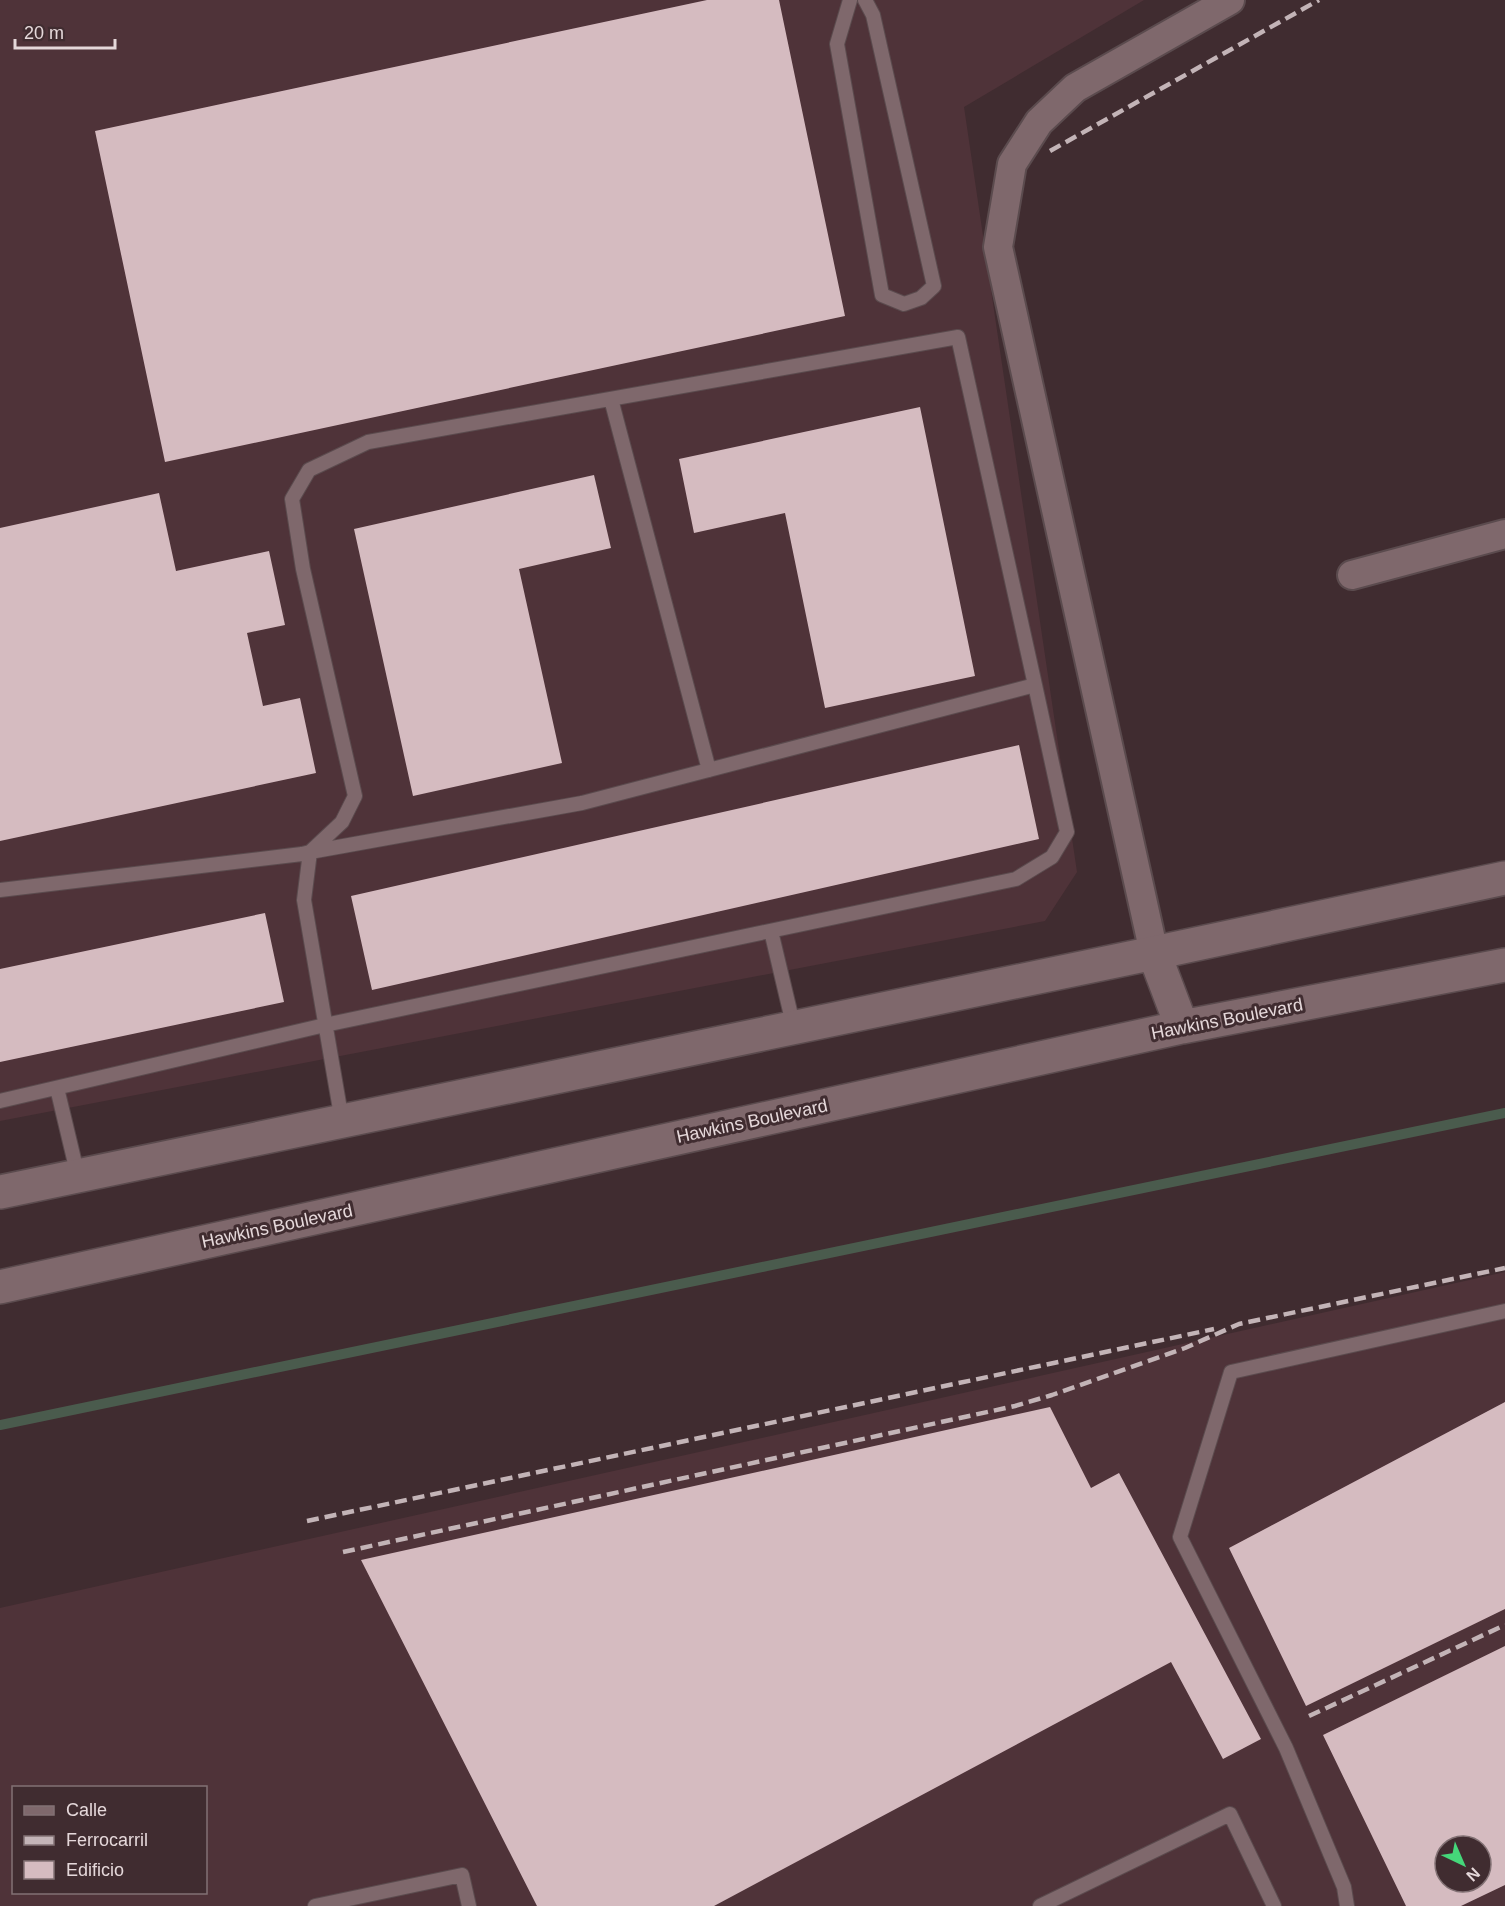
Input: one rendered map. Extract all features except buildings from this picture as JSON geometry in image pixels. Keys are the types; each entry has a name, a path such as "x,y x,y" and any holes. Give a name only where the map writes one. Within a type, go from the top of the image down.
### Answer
{"main road":[{"path":"0,1192 1505,878"},
{"path":"1154,953 1182,1027"},
{"name":"Hawkins Boulevard","path":"0,1287 1182,1027 1505,965"}],"street":[{"path":"1154,953 998,247 1012,164 1039,122 1075,88 1230,0"},
{"path":"1352,575 1505,534"}],"lane":[{"path":"850,0 837,44 882,295 904,304 921,298 934,286 873,15 865,0"},
{"path":"0,1101 325,1025 1016,879 1052,857 1067,832 958,337 368,442 309,470 292,499 303,569 355,796 342,822 310,852 304,900 325,1025 342,1121"},
{"path":"611,399 709,770"},
{"path":"0,890 310,852 582,803 1035,685"},
{"path":"771,931 794,1028"},
{"path":"57,1088 78,1176"},
{"path":"1347,1906 1344,1887 1286,1748 1180,1537 1231,1372 1505,1311"},
{"path":"1040,1906 1230,1814 1274,1906"},
{"path":"315,1906 462,1875 469,1906"}],"shaded area":[{"path":"0,0 1144,0 964,107 1077,872 1045,921 0,1121"},
{"path":"1505,1272 1505,1906 0,1906 0,1608"}],"waterway":[{"path":"0,1425 1505,1113"}],"railway":[{"path":"1050,151 1319,0"},
{"path":"343,1552 1015,1406 1185,1348 1239,1324 1505,1268"},
{"path":"307,1521 1214,1329"},
{"path":"1309,1716 1505,1625"}]}
